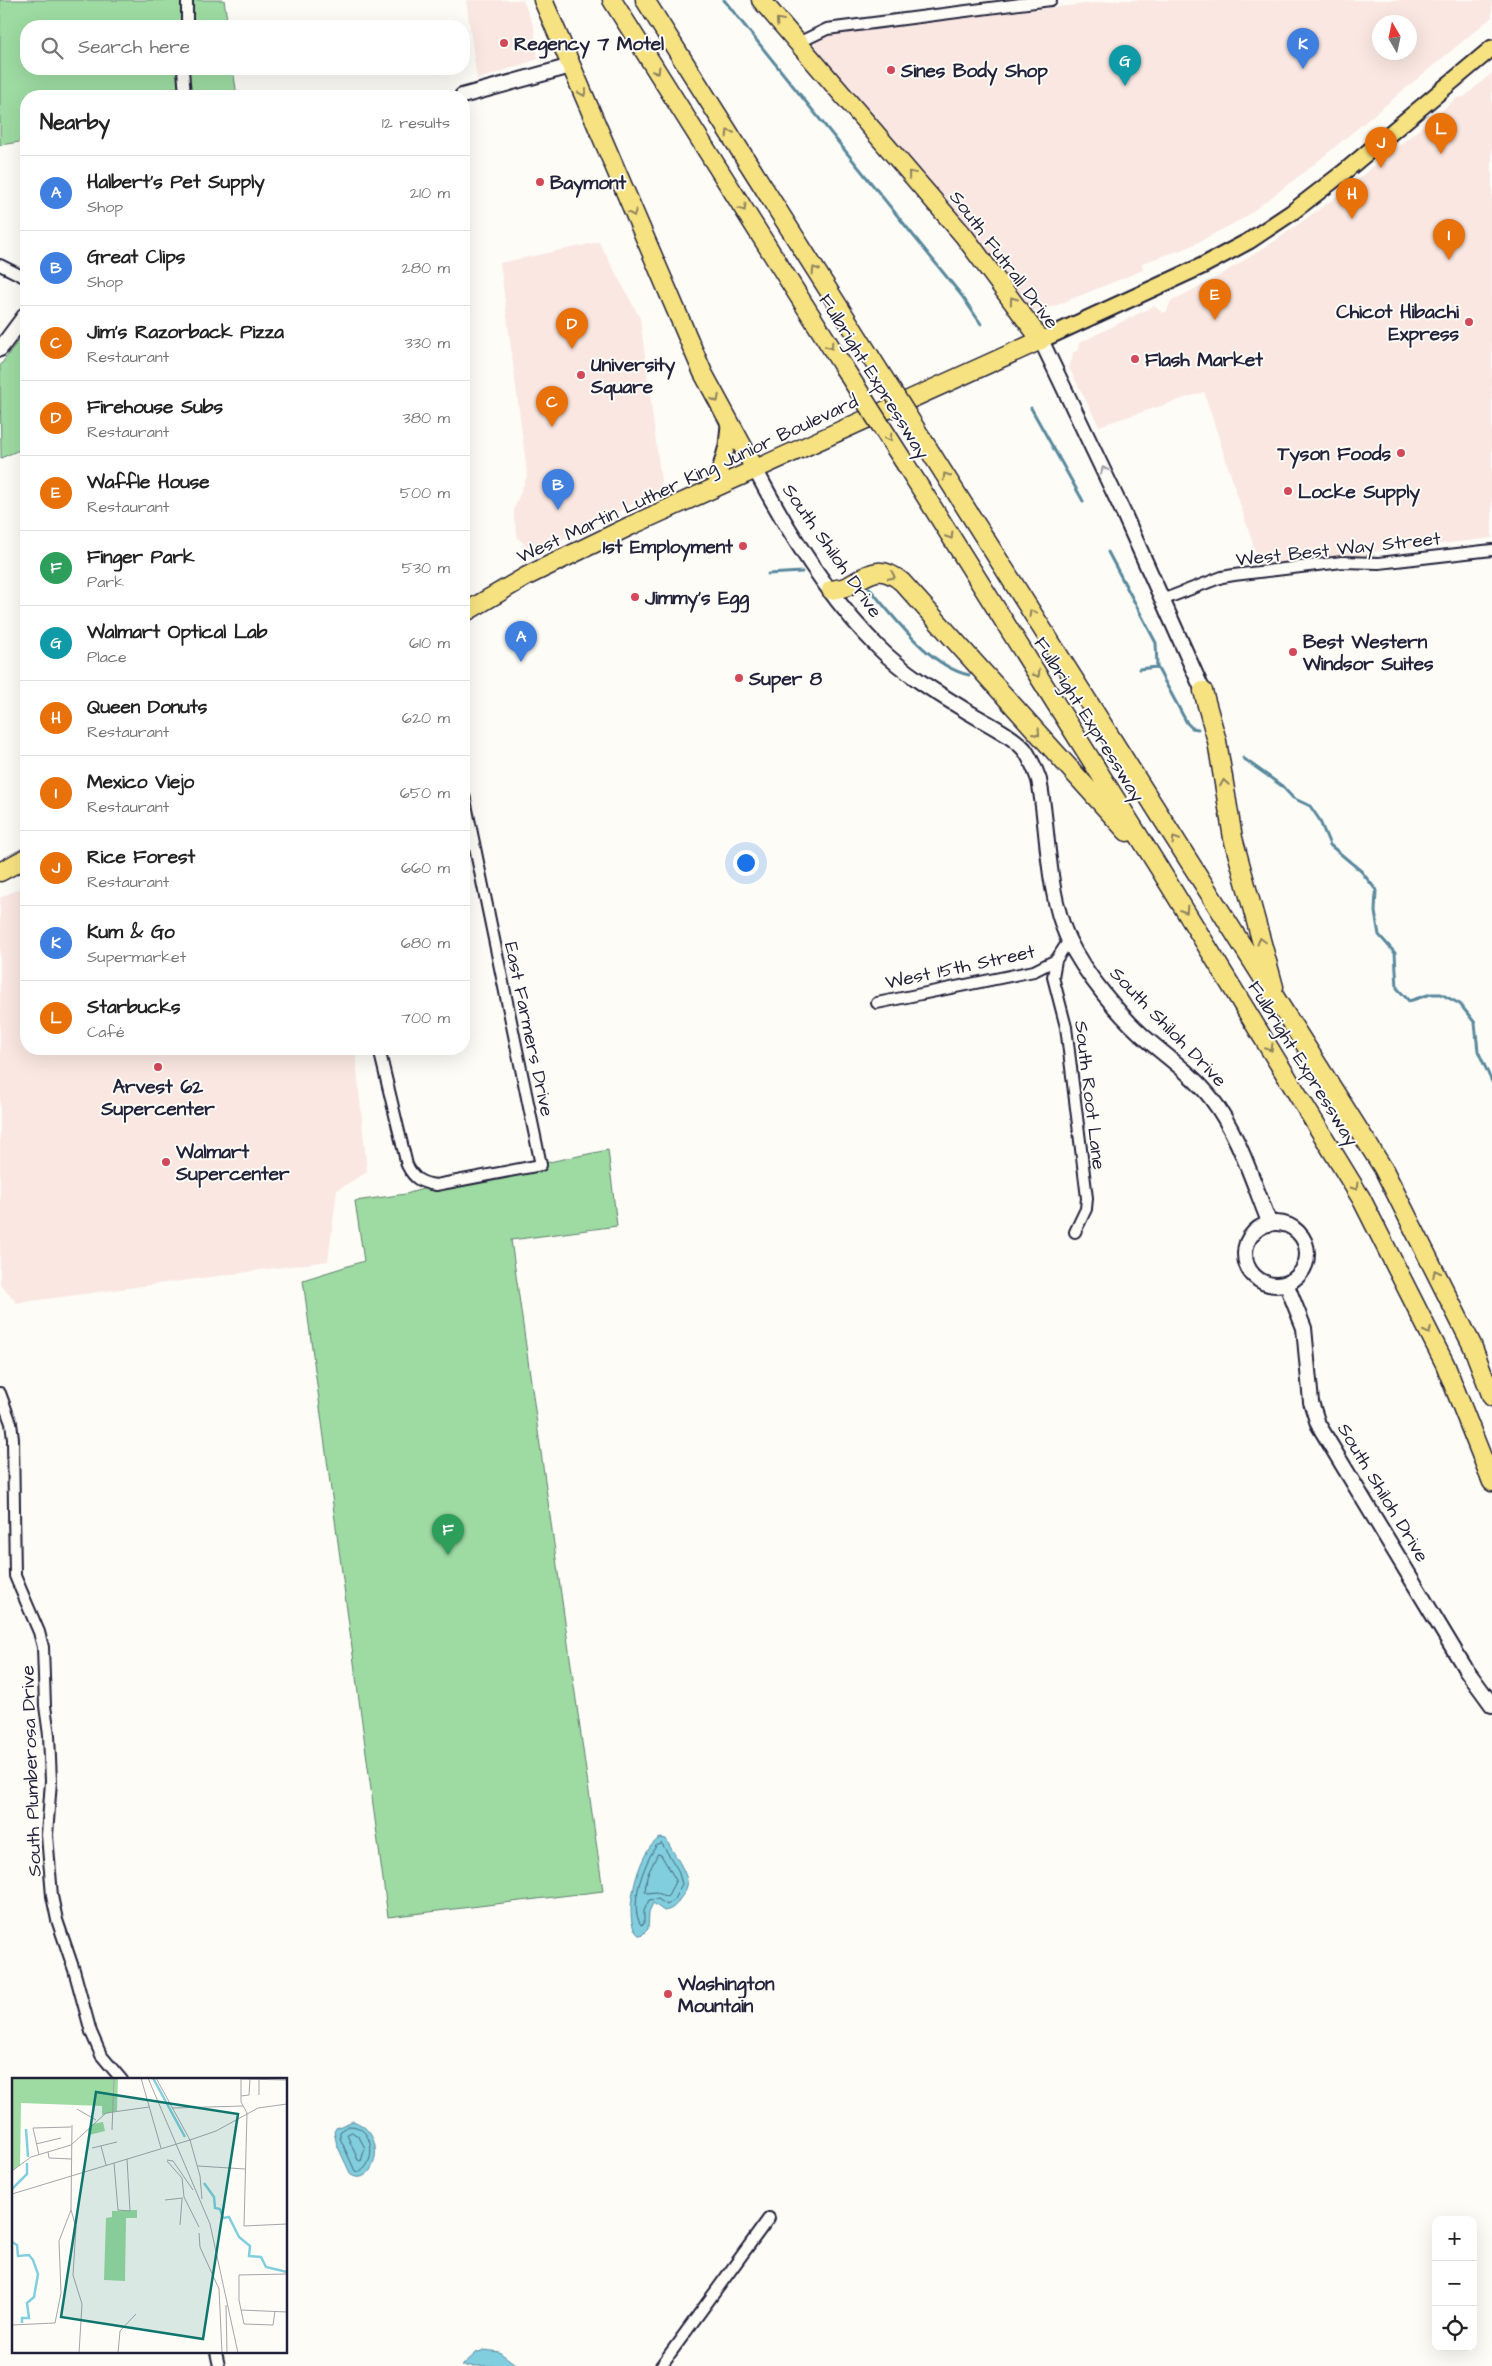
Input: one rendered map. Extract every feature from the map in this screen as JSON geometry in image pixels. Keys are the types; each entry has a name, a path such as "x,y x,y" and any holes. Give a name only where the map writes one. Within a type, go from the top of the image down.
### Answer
{"highway":[{"name":"South Shiloh Drive","path":"543,0 696,358 729,425 755,469"},
{"name":"Fulbright Expressway","path":"612,0 1159,868 1361,1198 1445,1364 1492,1482"},
{"name":"Fulbright Expressway","path":"645,0 1383,1168 1472,1345 1492,1397"},
{"name":"South Futrall Drive","path":"761,0 964,236 1041,340"},
{"name":"West Martin Luther King Junior Boulevard","path":"470,609 527,576 755,469 1041,340"},
{"path":"831,590 848,586 873,572 887,572 902,582 1159,868"},
{"path":"1203,691 1217,741 1233,838 1279,1005"},
{"path":"0,872 20,861"}],"main road":[{"name":"West Martin Luther King Junior Boulevard","path":"1041,340 1202,266 1249,241 1292,213 1344,172 1492,48"},
{"path":"715,488 727,446 729,425"}],"street":[{"path":"187,0 187,20"},
{"path":"798,43 827,29 1051,0"},
{"path":"470,94 571,66"},
{"path":"183,75 184,90"},
{"path":"0,265 20,275"},
{"path":"0,348 20,322"},
{"name":"South Futrall Drive","path":"1041,340 1124,514 1203,691"},
{"name":"South Shiloh Drive","path":"755,469 786,525 862,631 897,664 923,684 1004,734 1024,750 1033,764 1039,780 1054,892 1062,924 1069,940 1092,978 1129,1021 1197,1083 1211,1099 1231,1131 1270,1224"},
{"name":"West Best Way Street","path":"1162,600 1222,577 1234,575 1342,562 1380,563 1492,550"},
{"name":"East Farmers Drive","path":"380,1055 407,1166 412,1176 422,1183 436,1185 540,1165 470,824"},
{"name":"West 15th Street","path":"877,1002 1034,971 1056,960 1069,940"},
{"name":"South Root Lane","path":"1056,960 1054,977 1067,1034 1087,1198 1086,1209 1075,1232"},
{"path":"1270,1224 1284,1224 1292,1228 1305,1243 1306,1262 1295,1279 1276,1285 1266,1283 1257,1278 1250,1270 1246,1261 1245,1250 1248,1240 1255,1232 1270,1224"},
{"name":"South Shiloh Drive","path":"1286,1283 1304,1328 1311,1402 1318,1424 1465,1668 1492,1705"},
{"name":"South Plumberosa Drive","path":"0,1393 11,1423 13,1439 15,1576 39,1632 43,1647 44,1697 49,1736 51,1781 47,1835 52,1896 57,1920 74,1970 91,2032 101,2055 120,2078"},
{"path":"661,2366 769,2218"}],"shaded area":[{"name":"Regency 7 Motel","path":"466,0 523,0 534,27 538,59 477,80"},
{"path":"1120,0 1492,0 1492,17 1307,170 1244,218 1187,248 1142,263 1143,270 1052,307 1031,311 815,51 815,42 829,34"},
{"path":"1492,73 1492,538 1372,552 1371,563 1262,572 1204,392 1099,426 1069,368 1073,356 1072,353 1078,350 1079,343 1154,306 1163,313 1167,311 1171,301 1209,282 1275,241 1340,194 1457,98 1464,97"},
{"name":"University Square","path":"599,242 640,318 662,489 533,554 518,538 514,519 514,509 527,476 500,263"},
{"path":"20,888 20,1055 356,1055 367,1172 337,1190 328,1261 17,1303 0,1284 0,898"}],"green space":[{"path":"0,0 224,0 227,20 20,20 20,75 234,75 236,90 20,90 20,142 0,145"},
{"path":"20,338 20,450 1,458 0,366"},
{"path":"608,1150 617,1226 511,1240 603,1891 388,1917 303,1280 364,1261 355,1201 406,1194 436,1185"}],"water":[{"path":"660,1838 666,1839 680,1862 686,1876 687,1886 685,1892 671,1909 664,1911 653,1903 649,1912 648,1929 641,1936 635,1930 631,1919 634,1888 644,1857 652,1845"},
{"path":"353,2121 365,2128 372,2137 375,2147 375,2158 372,2167 366,2174 359,2177 351,2175 337,2145 334,2132 336,2128"},
{"path":"484,2350 499,2352 518,2366 462,2366 476,2353"}],"waterway":[{"path":"724,0 962,296 981,324"},
{"path":"1031,408 1083,501"},
{"path":"1108,552 1156,643 1157,667 1187,723 1192,728 1198,729"},
{"path":"768,574 802,572"},
{"path":"869,588 901,626 927,652 940,662 969,675"},
{"path":"1139,669 1157,667"},
{"path":"1243,758 1282,786 1293,798 1310,806 1319,819 1330,845 1361,871 1376,890 1375,912 1379,935 1395,953 1397,988 1409,1001 1431,994 1441,994 1460,1004 1475,1023 1478,1051 1492,1082"}],"place":[{"name":"Regency 7 Motel","path":"504,43"},
{"name":"Kum & Go","path":"1303,69"},
{"name":"Sines Body Shop","path":"891,70"},
{"name":"Walmart Optical Lab","path":"1125,86"},
{"name":"Starbucks","path":"1441,154"},
{"name":"Rice Forest","path":"1381,168"},
{"name":"Baymont","path":"540,182"},
{"name":"Queen Donuts","path":"1352,219"},
{"name":"Mexico Viejo","path":"1449,260"},
{"name":"Waffle House","path":"1215,320"},
{"name":"Chicot Hibachi Express","path":"1469,322"},
{"name":"Firehouse Subs","path":"572,349"},
{"name":"Flash Market","path":"1135,359"},
{"name":"University Square","path":"581,375"},
{"name":"Jim's Razorback Pizza","path":"552,427"},
{"name":"Tyson Foods","path":"1401,453"},
{"name":"Locke Supply","path":"1288,491"},
{"name":"Great Clips","path":"558,510"},
{"name":"1st Employment","path":"743,546"},
{"name":"Jimmy's Egg","path":"635,597"},
{"name":"Best Western Windsor Suites","path":"1293,652"},
{"name":"Halbert's Pet Supply","path":"521,662"},
{"name":"Super 8","path":"739,678"},
{"name":"Arvest 62 Supercenter","path":"158,1067"},
{"name":"Walmart Supercenter","path":"166,1162"},
{"name":"Finger Park","path":"448,1555"},
{"name":"Washington Mountain","path":"668,1994"}]}
